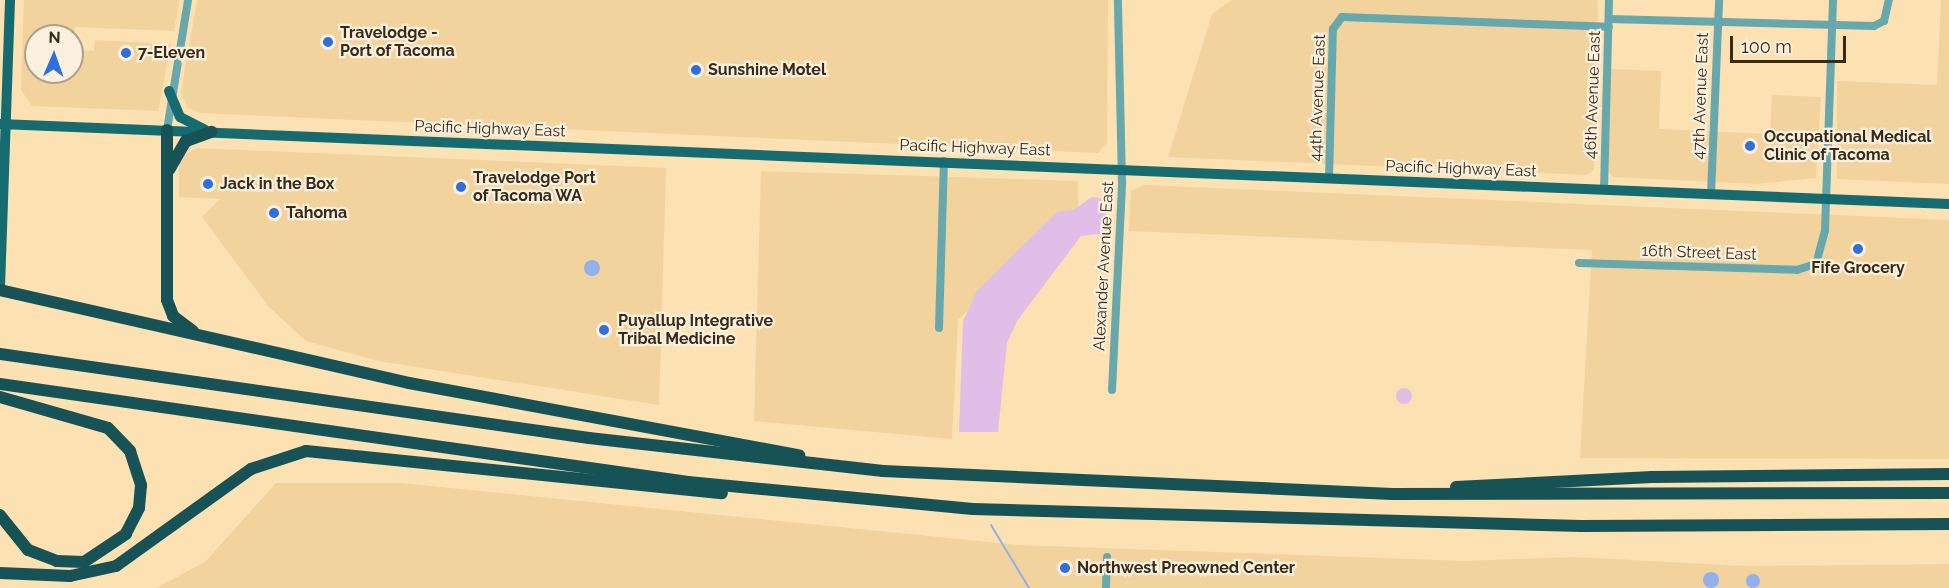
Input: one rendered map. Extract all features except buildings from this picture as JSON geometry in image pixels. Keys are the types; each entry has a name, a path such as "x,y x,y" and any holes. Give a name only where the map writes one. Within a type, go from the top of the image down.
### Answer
{"highway":[{"path":"167,130 165,186 169,308 178,322 207,338"},
{"path":"165,186 179,148 211,132"},
{"path":"0,288 207,338 409,383 904,472"},
{"path":"0,354 612,441 904,472 1392,494 1949,493"},
{"path":"0,384 761,491 973,509 1188,518 1582,526 1949,524"},
{"path":"0,397 108,428 130,451 141,485 139,508 126,534 84,562 57,561 28,550 0,515"},
{"path":"0,573 70,576 116,566 251,469 306,451 626,487 761,491"},
{"path":"1392,494 1504,482 1949,473"}],"main road":[{"path":"0,288 3,124 10,0"},
{"path":"169,91 180,117 211,132"},
{"name":"Pacific Highway East","path":"3,124 1949,204"}],"street":[{"path":"167,130 169,91 188,0"},
{"name":"Alexander Avenue East","path":"1112,390 1121,169 1118,0"},
{"name":"46th Avenue East","path":"1604,190 1609,0"},
{"name":"47th Avenue East","path":"1711,194 1719,0"},
{"path":"1826,199 1833,0"},
{"path":"1609,23 1877,26 1886,17 1889,0"},
{"name":"44th Avenue East","path":"1329,178 1333,30 1339,19 1350,14 1609,23"},
{"path":"939,328 944,161"},
{"name":"16th Street East","path":"1579,263 1792,270 1816,264 1826,199"},
{"path":"1106,588 1107,557"}],"shaded area":[{"path":"24,0 179,0 174,31 84,27 84,24 24,24 24,84 84,84 84,50 94,51 95,40 171,44 158,111 32,106 21,90"},
{"path":"197,0 1108,0 1107,142 1098,153 200,113 188,108 181,92"},
{"path":"1232,0 1598,0 1594,170 1586,175 1168,157 1212,14"},
{"path":"1941,0 1949,0 1949,184 1837,179 1837,81 1937,85"},
{"path":"1610,69 1661,71 1659,129 1770,134 1772,95 1821,97 1816,178 1756,184 1613,177 1608,171"},
{"path":"197,148 666,168 659,405 378,361 306,341 269,307 202,217 220,199 179,197 179,157"},
{"path":"761,171 1078,181 1078,212 1057,214 977,291 975,304 958,320 952,439 754,421"},
{"path":"1144,185 1949,220 1949,459 1580,458 1592,250 1129,231 1131,191"},
{"path":"1092,197 1106,199 1107,233 1081,236 1017,321 1007,343 998,432 959,432 963,321 977,291 1057,212 1073,210"},
{"path":"1404,388 1410,390 1412,396 1410,402 1404,404 1398,402 1396,396 1398,390"},
{"path":"276,483 401,483 1018,545 1464,561 1574,557 1745,566 1949,564 1949,588 156,588 205,562"}],"water":[{"path":"592,260 598,262 600,268 598,274 592,276 586,274 584,268 586,262"},
{"path":"1708,572 1714,572 1719,580 1717,586 1708,588 1703,583 1703,577"},
{"path":"1750,574 1756,574 1760,581 1756,588 1750,588 1746,584 1746,578"}],"waterway":[{"path":"991,525 1029,588"}],"place":[{"name":"Travelodge - Port of Tacoma","path":"328,42"},
{"name":"7-Eleven","path":"126,53"},
{"name":"Sunshine Motel","path":"696,70"},
{"name":"Occupational Medical Clinic of Tacoma","path":"1750,146"},
{"name":"Jack in the Box","path":"208,184"},
{"name":"Travelodge Port of Tacoma WA","path":"461,187"},
{"name":"Tahoma","path":"274,213"},
{"name":"Fife Grocery","path":"1858,249"},
{"name":"Puyallup Integrative Tribal Medicine","path":"604,330"},
{"name":"Northwest Preowned Center","path":"1065,568"}]}
